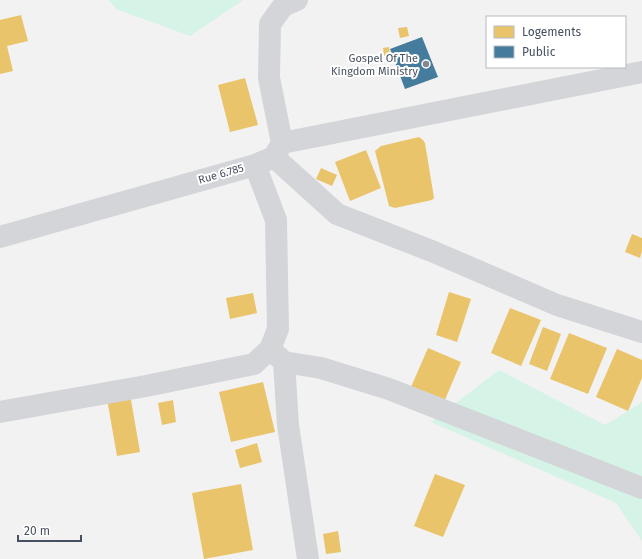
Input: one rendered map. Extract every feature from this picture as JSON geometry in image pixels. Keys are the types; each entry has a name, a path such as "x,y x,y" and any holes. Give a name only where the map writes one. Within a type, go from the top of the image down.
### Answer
{"street":[{"path":"297,0 283,6 270,24 270,155 276,220 277,356 308,559"},
{"name":"Rue 6.785","path":"0,237 270,155 504,100 642,72"},
{"path":"270,155 337,214 434,252 558,305 642,332"},
{"path":"0,412 146,386 254,364 277,356 389,389 642,488"}],"green space":[{"path":"109,0 243,0 190,36 116,9"},
{"path":"499,370 605,425 642,402 642,541 616,503 431,422"}],"building: Logements":[{"path":"21,15 28,41 7,46 13,71 0,74 0,20"},
{"path":"407,27 409,36 400,38 398,28"},
{"path":"389,47 390,55 384,56 383,48"},
{"path":"245,78 258,125 230,132 218,85"},
{"path":"419,137 425,143 434,198 432,200 395,208 389,206 375,151 381,146"},
{"path":"366,150 381,188 350,201 335,162"},
{"path":"321,168 337,175 332,186 316,179"},
{"path":"632,234 642,238 642,251 640,258 625,252"},
{"path":"449,292 471,299 457,342 436,335"},
{"path":"253,293 257,313 230,319 226,298"},
{"path":"510,308 541,320 521,366 491,353"},
{"path":"543,327 561,334 547,371 529,364"},
{"path":"569,333 607,348 588,394 550,379"},
{"path":"428,348 461,362 444,402 411,387"},
{"path":"617,349 642,360 642,378 628,411 596,397"},
{"path":"263,382 275,432 231,442 219,392"},
{"path":"130,394 140,452 117,456 107,399"},
{"path":"173,400 176,422 162,425 158,403"},
{"path":"257,443 262,462 240,468 235,450"},
{"path":"435,474 465,485 443,537 414,526"},
{"path":"241,484 253,550 204,559 192,493"},
{"path":"338,531 341,552 326,554 323,534"}],"building: Public":[{"path":"422,37 438,77 405,89 390,49"}],"place":[{"name":"Gospel Of The Kingdom Ministry","path":"426,64"}]}
